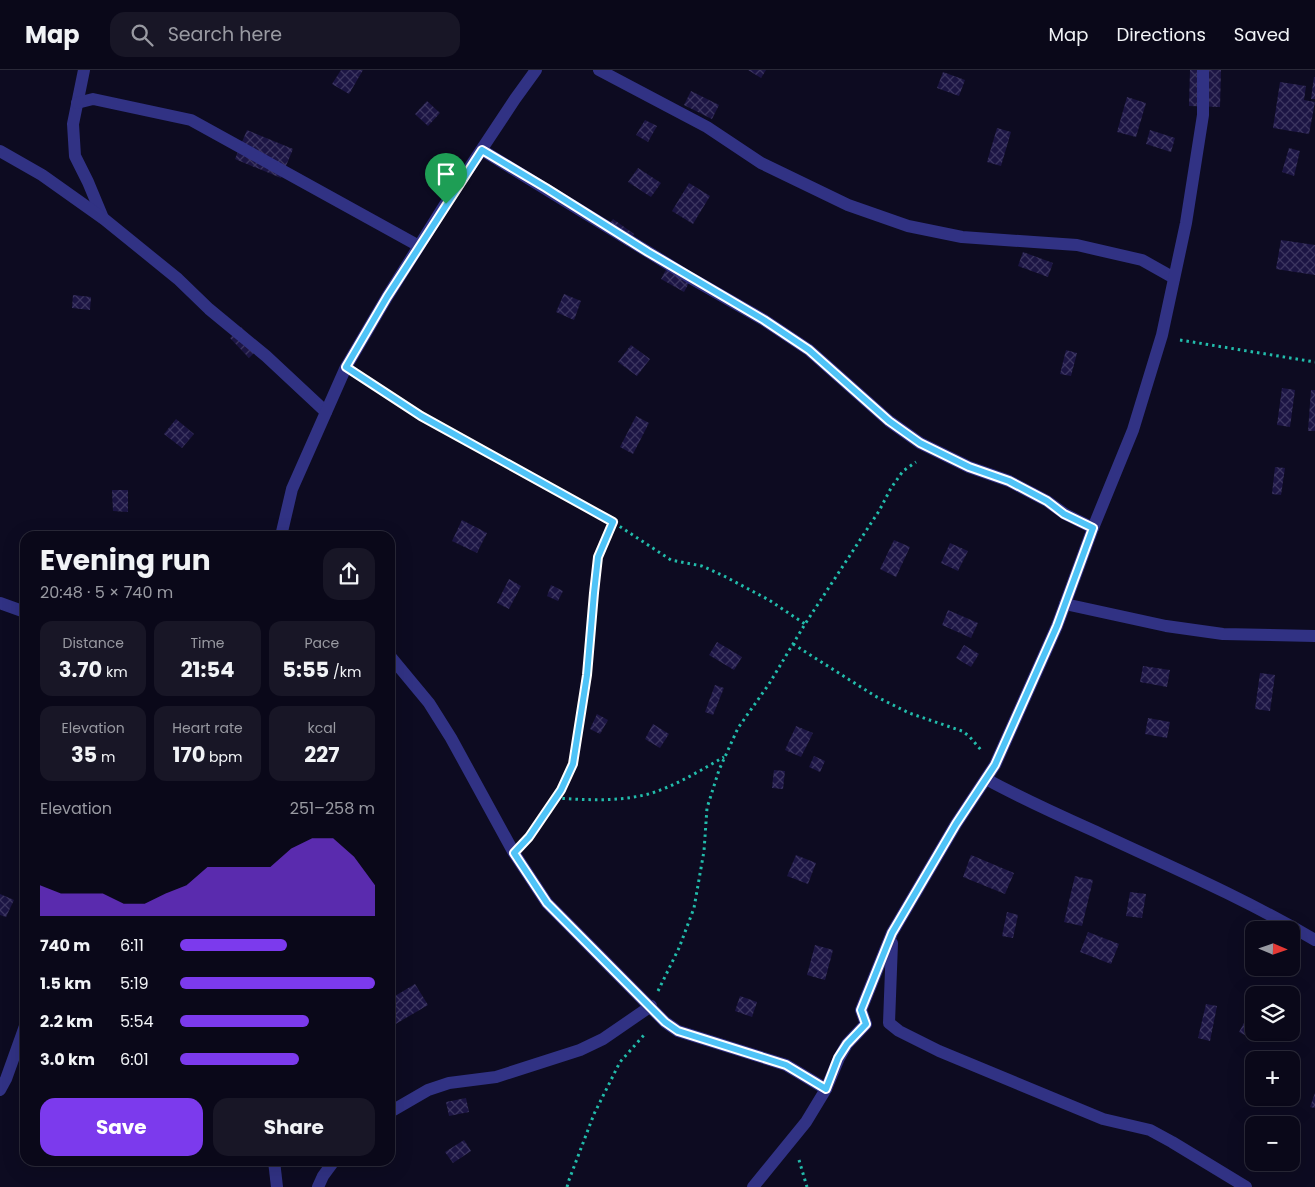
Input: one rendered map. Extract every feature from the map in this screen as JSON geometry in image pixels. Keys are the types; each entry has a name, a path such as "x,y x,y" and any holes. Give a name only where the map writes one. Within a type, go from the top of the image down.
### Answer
{"street":[{"path":"84,70 73,124 75,156 104,219"},
{"path":"282,531 292,489 346,367 419,246 515,98 536,70"},
{"path":"599,70 707,127 761,163 848,205 908,226 962,237 1077,245 1142,260 1174,278"},
{"path":"753,1187 811,1115 826,1089 838,1058 847,1044 866,1024 861,1010 892,933 956,824 995,765 1057,626 1132,430 1162,335 1186,223 1204,115 1203,70"},
{"path":"77,103 93,99 191,120 419,246"},
{"path":"482,150 664,262 764,320 809,350 889,421 920,443 969,467 1009,481 1047,501 1064,514 1093,528"},
{"path":"0,151 42,175 104,219 178,279 209,309 266,356 326,412"},
{"path":"0,603 20,610"},
{"path":"1065,604 1166,626 1223,634 1315,636"},
{"path":"395,662 429,703 451,738 514,853 547,903 665,1022 678,1031 786,1065 826,1089"},
{"path":"986,779 1022,799 1186,873 1286,923 1315,940"},
{"path":"892,933 889,1023 900,1031 939,1051 1103,1119 1150,1130 1246,1187"},
{"path":"395,1109 428,1090 448,1083 496,1077 580,1050 604,1039 651,1006"},
{"path":"0,1090 6,1080 20,1040"},
{"path":"275,1166 277,1187"},
{"path":"318,1187 330,1166"}],"path":[{"path":"1162,335 1195,343 1315,362"},
{"path":"346,367 421,416 613,522 671,560 702,566 724,576 770,600 805,624"},
{"path":"651,1006 679,948 694,908 704,851 708,808 719,770 738,728 769,684 805,624 879,511 891,488 903,471 918,461"},
{"path":"514,853 529,837 556,798 573,764 587,675 598,557 613,522"},
{"path":"794,644 875,696 909,713 962,731 969,736 995,765"},
{"path":"556,798 620,798 651,793 678,782 725,757"},
{"path":"567,1187 594,1114 620,1062 661,1016"},
{"path":"793,1138 807,1187"}],"building":[{"path":"341,70 363,70 349,94 332,84"},
{"path":"748,70 766,70 761,78"},
{"path":"1190,70 1221,70 1220,107 1189,106"},
{"path":"943,72 965,80 959,96 937,88"},
{"path":"1314,77 1315,99 1311,99"},
{"path":"1280,82 1306,86 1304,100 1315,102 1309,134 1273,128"},
{"path":"691,91 719,105 712,119 684,105"},
{"path":"1127,97 1146,103 1136,137 1117,132"},
{"path":"427,101 440,113 428,126 415,114"},
{"path":"645,120 657,126 648,142 636,135"},
{"path":"997,128 1011,132 1001,166 987,162"},
{"path":"247,130 293,149 281,178 235,159"},
{"path":"1150,130 1175,138 1171,152 1146,144"},
{"path":"1289,148 1300,151 1294,176 1282,172"},
{"path":"638,168 661,183 651,197 628,182"},
{"path":"689,183 710,196 693,224 672,211"},
{"path":"613,219 634,234 627,246 605,231"},
{"path":"1281,240 1315,245 1315,275 1276,269"},
{"path":"1023,252 1053,263 1048,277 1018,266"},
{"path":"668,266 691,279 684,292 661,279"},
{"path":"564,294 581,301 574,320 556,312"},
{"path":"73,295 91,297 90,310 72,308"},
{"path":"241,327 260,347 249,358 230,338"},
{"path":"631,345 650,359 637,376 618,362"},
{"path":"1066,350 1077,353 1071,376 1060,374"},
{"path":"1282,388 1295,390 1290,427 1277,425"},
{"path":"1311,390 1315,390 1315,431 1308,431"},
{"path":"636,416 649,423 633,454 620,447"},
{"path":"176,419 194,434 182,448 164,434"},
{"path":"1275,467 1285,468 1281,495 1272,494"},
{"path":"112,490 128,490 128,512 113,511"},
{"path":"462,520 487,533 477,553 452,541"},
{"path":"894,540 910,547 896,577 880,569"},
{"path":"950,543 968,551 958,571 941,563"},
{"path":"509,579 521,586 509,609 497,603"},
{"path":"551,585 563,591 558,601 547,596"},
{"path":"948,610 978,623 971,638 942,625"},
{"path":"717,642 742,657 734,670 709,655"},
{"path":"964,645 979,654 971,667 956,658"},
{"path":"1143,666 1170,670 1167,687 1140,682"},
{"path":"1260,673 1275,675 1270,711 1255,709"},
{"path":"715,685 724,688 713,715 705,712"},
{"path":"597,714 608,720 600,734 590,729"},
{"path":"1148,718 1170,722 1167,738 1145,734"},
{"path":"653,724 669,734 660,748 645,739"},
{"path":"796,726 813,733 801,757 785,750"},
{"path":"814,756 825,761 820,772 809,767"},
{"path":"774,770 785,771 783,789 772,788"},
{"path":"796,855 816,863 808,884 787,876"},
{"path":"971,855 1014,873 1005,894 963,877"},
{"path":"1075,876 1093,880 1082,926 1064,922"},
{"path":"1130,892 1146,894 1142,918 1126,916"},
{"path":"0,894 14,900 6,917 0,915"},
{"path":"1007,912 1018,915 1013,938 1002,936"},
{"path":"1088,932 1119,944 1111,964 1080,952"},
{"path":"815,945 833,950 825,980 807,975"},
{"path":"415,984 428,1005 395,1024 395,996"},
{"path":"740,996 757,1002 752,1017 735,1011"},
{"path":"1206,1004 1217,1006 1210,1041 1198,1038"},
{"path":"1245,1021 1245,1035 1239,1032"},
{"path":"1315,1093 1315,1108 1310,1107"},
{"path":"466,1098 469,1112 449,1116 446,1102"},
{"path":"464,1140 471,1151 453,1163 445,1152"}],"route":[{"path":"482,150 689,277 764,320 809,350 889,421 920,443 969,467 1009,481 1047,501 1064,514 1093,528 1057,626 995,765 956,824 892,933 861,1010 866,1024 847,1044 838,1058 826,1089 786,1065 697,1038 678,1031 665,1022 600,954 547,903 514,853 529,837 561,790 573,764 587,675 598,557 613,522 421,416 346,367 387,297 446,204 482,150"}]}
